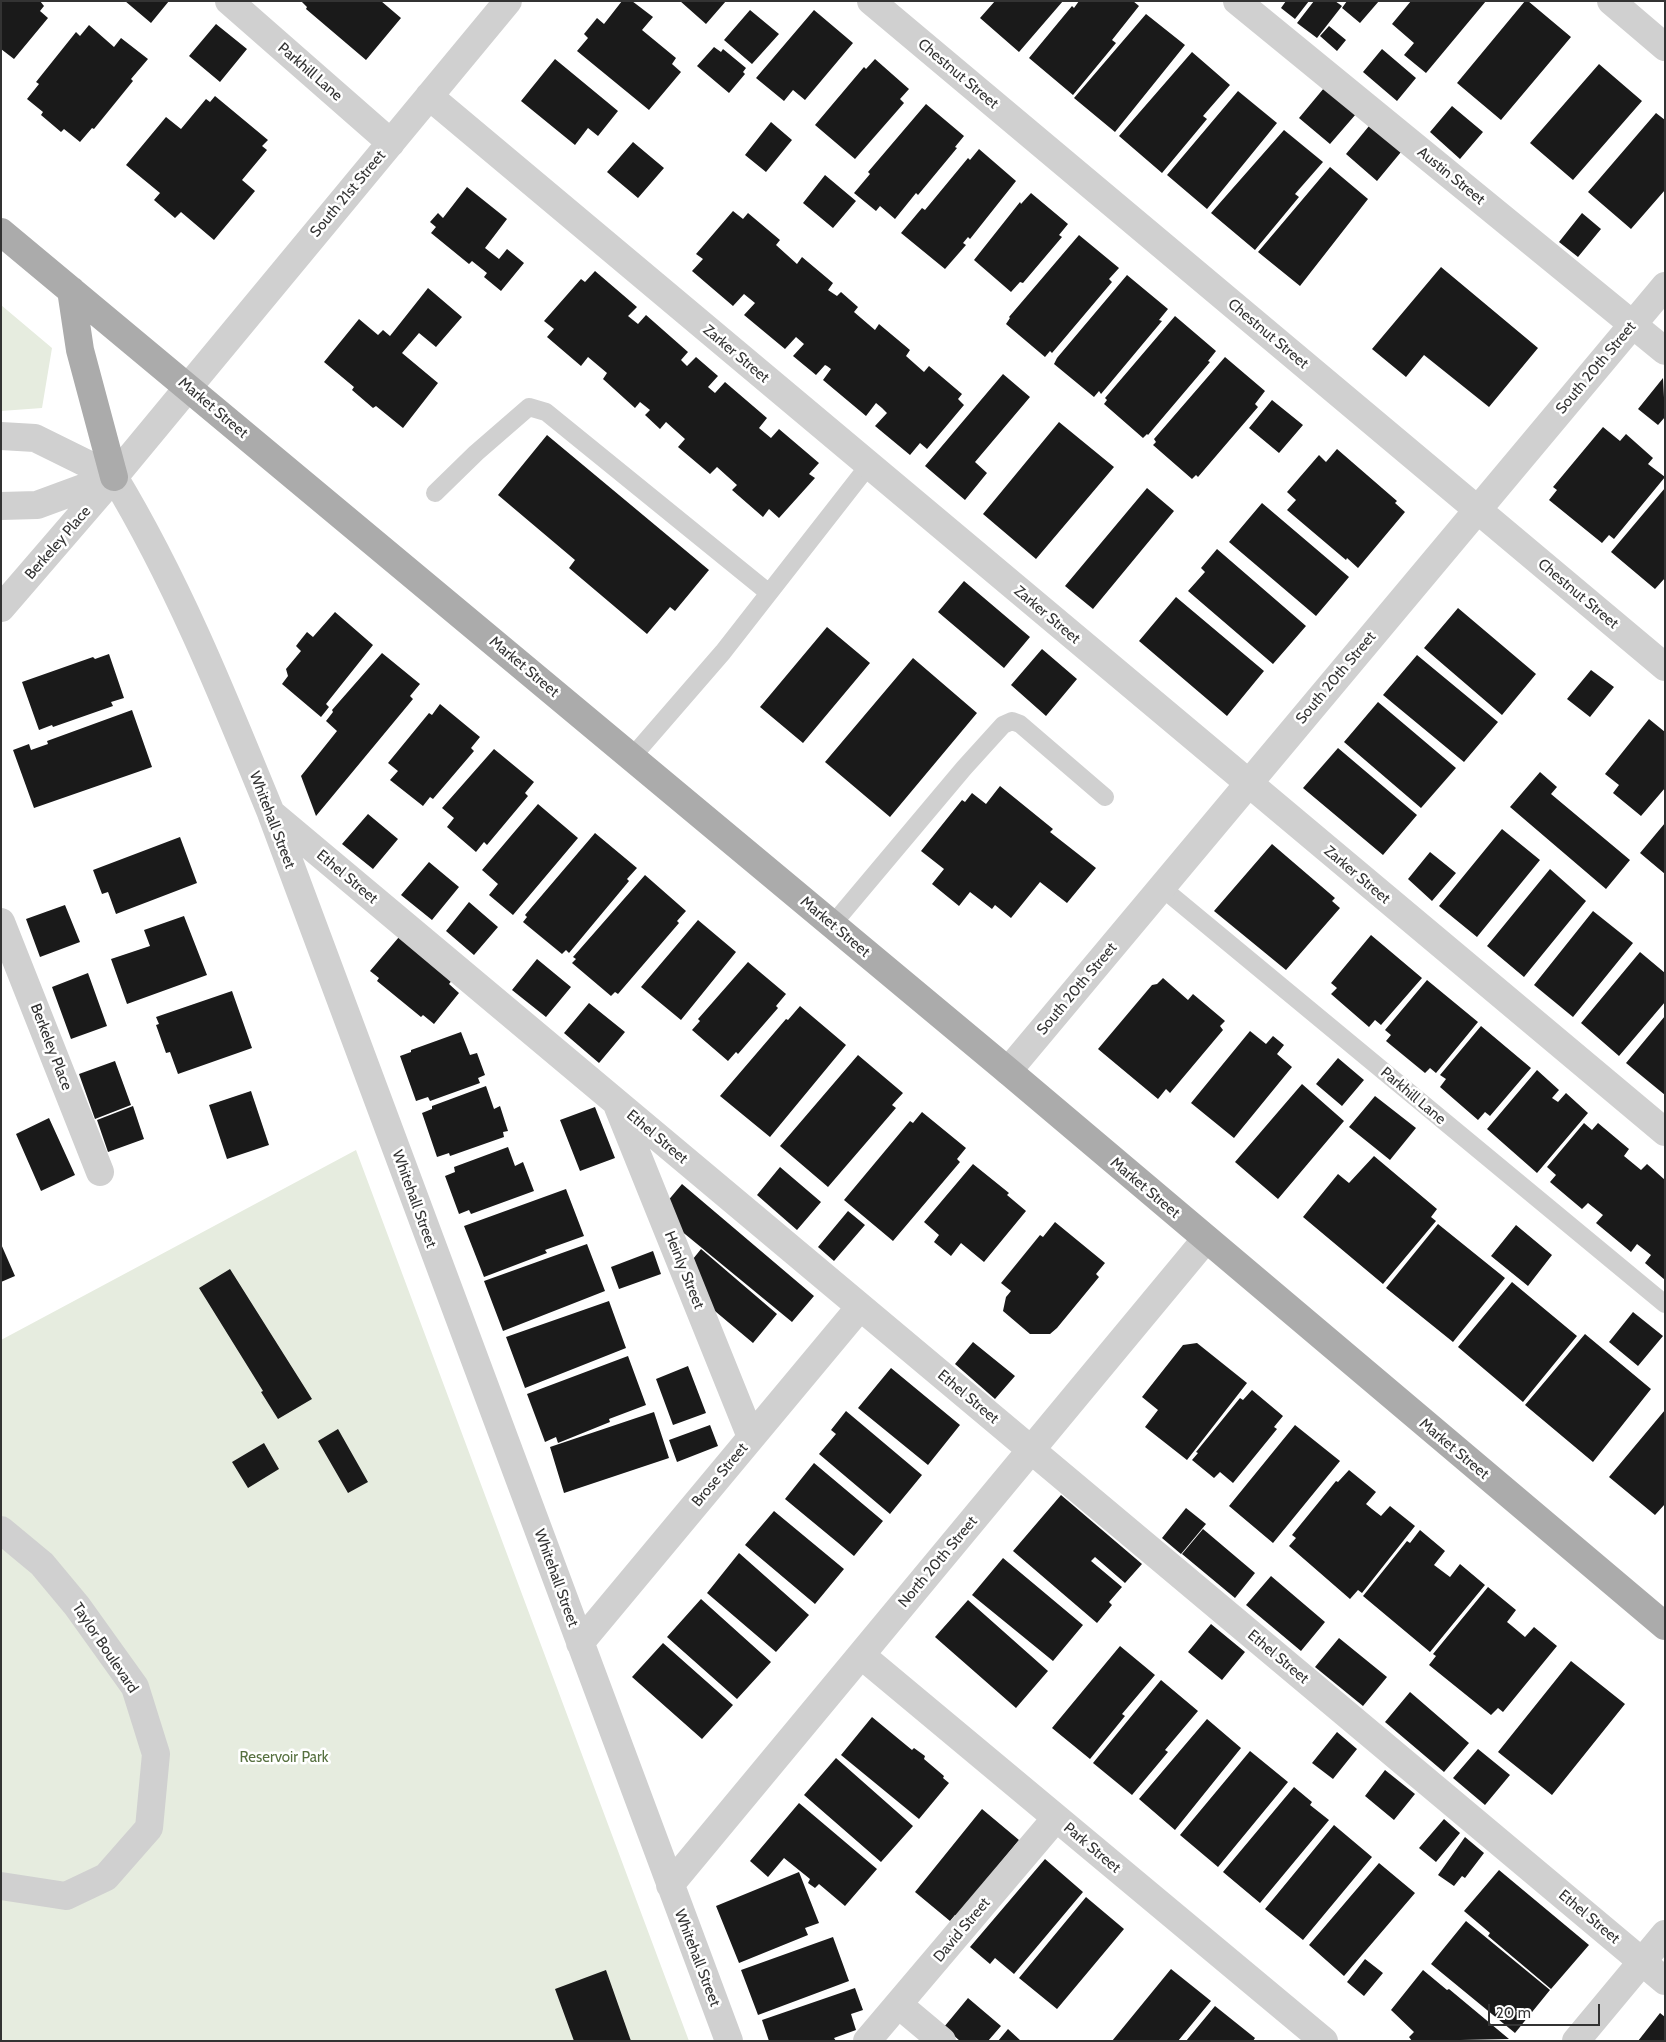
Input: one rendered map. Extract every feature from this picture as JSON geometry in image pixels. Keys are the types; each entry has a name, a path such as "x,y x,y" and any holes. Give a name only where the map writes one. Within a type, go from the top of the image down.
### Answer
{"main road":[{"name":"Market Street","path":"1,232 1008,1071 1665,1626"},
{"path":"71,290 80,350 114,477"}],"street":[{"name":"Parkhill Lane","path":"229,1 391,143"},
{"name":"South 21st Street","path":"188,387 508,1"},
{"name":"Chestnut Street","path":"871,1 1665,667"},
{"name":"Austin Street","path":"1238,1 1665,351"},
{"path":"1611,1 1665,47"},
{"name":"Zarker Street","path":"429,96 1665,1132"},
{"name":"South 20th Street","path":"1008,1071 1665,286"},
{"path":"1,506 37,505 114,477 188,387"},
{"path":"1,436 35,438 114,477"},
{"name":"Berkeley Place","path":"1,608 114,477"},
{"name":"Whitehall Street","path":"114,477 148,533 174,587 217,680 271,813 729,2041"},
{"name":"Ethel Street","path":"271,813 1665,1981"},
{"name":"Berkeley Place","path":"1,922 100,1172"},
{"name":"Heinly Street","path":"617,1104 751,1437"},
{"name":"North 20th Street","path":"670,1885 1206,1239"},
{"name":"Brose Street","path":"580,1643 860,1307"},
{"name":"Taylor Boulevard","path":"1,1530 42,1564 77,1606 135,1687 156,1754 149,1828 106,1877 66,1896 1,1886"},
{"name":"Park Street","path":"861,1655 1324,2041"},
{"name":"David Street","path":"867,2041 1056,1818"},
{"path":"1576,2041 1665,1934"},
{"path":"899,2005 942,2041"}],"lane":[{"path":"435,493 476,453 529,407 546,412 769,593"},
{"path":"632,757 723,652 869,465"},
{"path":"832,925 964,768 1002,726 1012,721 1020,724 1105,796"},
{"name":"Parkhill Lane","path":"1162,888 1665,1304"}],"green space":[{"path":"1,305 52,348 42,408 1,411"},
{"name":"Reservoir Park","path":"356,1150 689,2041 1,2041 1,1340"}],"building":[{"path":"1,1 40,1 44,6 40,11 48,18 14,59 1,49"},
{"path":"125,1 169,1 151,23"},
{"path":"301,1 381,1 401,18 366,60 306,9 307,7"},
{"path":"622,1 632,1 653,17 642,30 676,58 672,64 681,72 649,110 577,51 588,38 584,34 597,18 604,24"},
{"path":"680,1 726,1 706,24"},
{"path":"995,1 1063,1 1019,52 980,18"},
{"path":"1079,1 1133,1 1139,6 1112,40 1116,43 1073,95 1029,58 1072,6 1074,8"},
{"path":"1286,1 1309,1 1295,19 1281,8"},
{"path":"1314,1 1335,1 1342,6 1317,38 1297,23"},
{"path":"1347,1 1379,1 1360,23 1342,8"},
{"path":"1411,1 1486,1 1426,73 1404,55 1414,43 1392,24"},
{"path":"1525,1 1528,1 1571,37 1501,120 1457,83"},
{"path":"750,10 779,34 752,64 724,40"},
{"path":"814,10 853,43 805,100 793,90 784,101 756,78"},
{"path":"1146,14 1185,45 1115,132 1074,98"},
{"path":"216,24 247,49 220,82 189,56"},
{"path":"89,25 114,47 121,38 148,59 131,79 133,81 94,129 92,128 80,142 64,129 61,132 41,115 43,112 27,99 39,84 36,82 76,32 80,36"},
{"path":"1329,26 1346,40 1337,51 1320,36"},
{"path":"714,47 721,52 723,49 746,68 743,72 745,74 729,93 697,66"},
{"path":"1382,49 1416,78 1397,101 1363,72"},
{"path":"1192,52 1230,85 1203,116 1207,119 1162,173 1119,136"},
{"path":"555,59 618,111 598,136 588,128 575,145 521,101"},
{"path":"875,59 909,89 900,99 904,103 855,159 815,125 864,67 866,69"},
{"path":"1599,64 1642,101 1573,180 1530,143"},
{"path":"1324,88 1356,114 1330,144 1299,118"},
{"path":"1238,91 1277,123 1207,209 1167,175"},
{"path":"215,96 268,140 262,146 267,150 242,180 255,191 214,240 181,212 175,218 154,200 160,193 126,165 166,117 181,129 206,99 210,102"},
{"path":"926,104 964,136 955,147 957,148 918,195 916,193 895,219 880,206 876,211 854,193 870,174 868,172"},
{"path":"1452,106 1483,132 1460,159 1430,132"},
{"path":"1656,113 1665,120 1665,190 1631,229 1588,192"},
{"path":"771,122 792,140 766,172 745,155"},
{"path":"1369,126 1401,152 1377,181 1346,154"},
{"path":"1284,130 1323,162 1295,194 1299,197 1255,250 1211,213"},
{"path":"633,142 664,168 638,198 607,172"},
{"path":"979,149 1016,181 970,239 968,237 963,243 966,245 945,269 901,233 922,208 925,210 968,158 970,160"},
{"path":"1330,167 1368,199 1300,286 1258,252"},
{"path":"825,175 856,201 833,228 803,203"},
{"path":"467,187 507,219 485,248 499,259 507,249 524,263 501,291 484,277 487,273 472,261 469,264 431,233 436,227 430,222 438,213 443,218"},
{"path":"1031,193 1068,224 1059,235 1062,237 1023,283 1020,282 1011,292 974,260 1020,202 1021,204"},
{"path":"733,211 743,219 748,213 780,240 776,245 797,264 802,257 833,283 828,290 837,296 841,292 858,307 854,312 875,330 879,324 910,350 906,356 924,372 929,366 962,394 958,399 964,405 927,449 920,443 910,455 875,426 887,413 882,408 876,403 866,416 823,380 831,369 825,365 816,375 793,356 804,344 796,337 785,349 744,315 755,303 744,294 733,306 692,271 703,259 696,254"},
{"path":"1582,213 1601,229 1578,257 1559,242"},
{"path":"1079,235 1119,268 1109,279 1112,282 1052,353 1050,351 1045,357 1006,324 1009,317"},
{"path":"1441,267 1538,348 1489,407 1424,355 1406,377 1372,349"},
{"path":"595,271 637,307 628,316 638,324 646,315 688,352 681,360 687,366 696,357 718,376 708,387 715,393 725,382 767,418 759,428 771,438 779,429 819,463 809,474 815,478 779,518 769,509 763,517 732,490 737,485 717,467 710,474 678,447 685,439 666,422 660,429 645,415 650,410 640,402 635,408 603,379 607,373 588,357 581,366 547,337 554,329 544,321 581,279 585,282"},
{"path":"1127,275 1168,309 1159,320 1162,321 1101,394 1099,391 1094,397 1054,364"},
{"path":"428,288 462,317 436,347 419,333 402,353 438,383 403,428 376,406 373,408 352,390 354,387 324,362 359,319 378,335 383,330 390,336"},
{"path":"1175,316 1216,351 1208,361 1210,362 1148,435 1143,438 1104,404 1107,400 1105,398"},
{"path":"1225,357 1265,391 1255,404 1258,407 1198,477 1196,475 1192,479 1153,445 1156,442 1154,439"},
{"path":"1003,374 1030,397 975,462 987,473 965,500 925,466"},
{"path":"1663,378 1665,417 1658,425 1638,409"},
{"path":"1272,400 1303,425 1279,453 1249,428"},
{"path":"1059,422 1114,467 1036,559 983,514"},
{"path":"1603,427 1620,441 1626,434 1653,458 1648,464 1665,477 1614,539 1609,535 1602,543 1549,500 1557,490 1553,487"},
{"path":"547,435 709,570 675,611 670,607 647,634 569,568 575,560 498,495"},
{"path":"1337,449 1397,501 1395,503 1405,512 1358,568 1287,510 1296,500 1287,492 1319,455 1326,462"},
{"path":"1147,488 1174,511 1093,609 1065,586"},
{"path":"1665,488 1665,578 1655,589 1611,552"},
{"path":"1262,503 1349,577 1316,616 1229,542"},
{"path":"1217,549 1306,626 1273,664 1188,591 1205,572 1201,568"},
{"path":"964,581 1030,637 1004,668 938,612"},
{"path":"1176,597 1264,671 1227,716 1139,641"},
{"path":"1458,608 1536,674 1502,715 1424,648"},
{"path":"335,612 373,645 326,704 329,707 321,717 282,684 288,676 286,669 301,651 296,646 307,632 313,637"},
{"path":"827,627 870,663 803,743 760,707"},
{"path":"1042,649 1077,679 1046,716 1011,685"},
{"path":"382,653 420,684 410,696 413,699 316,816 301,776 337,731 326,721 333,712 332,710"},
{"path":"109,654 124,698 111,702 113,706 39,730 22,682 93,657 95,659"},
{"path":"1417,655 1498,722 1464,762 1383,695"},
{"path":"913,658 977,713 890,817 825,762"},
{"path":"1591,670 1614,687 1590,717 1567,699"},
{"path":"1378,702 1456,768 1421,808 1344,742"},
{"path":"440,704 480,737 471,748 474,751 433,799 430,797 423,806 390,780 398,771 388,763 429,713 432,715"},
{"path":"132,710 152,767 34,808 13,750 29,744 31,750 48,744 47,741"},
{"path":"1649,719 1665,732 1665,788 1641,816 1613,793 1619,785 1605,774"},
{"path":"1338,748 1417,815 1383,855 1303,788"},
{"path":"494,749 534,782 525,793 528,796 487,845 484,842 476,852 447,827 454,818 442,808"},
{"path":"1540,772 1557,787 1551,794 1630,860 1606,889 1510,807"},
{"path":"1000,786 1053,829 1050,832 1096,868 1067,903 1040,882 1011,918 995,905 992,909 970,892 959,906 932,884 944,869 921,851 962,800 965,802 972,793 986,804"},
{"path":"538,804 578,838 513,915 489,895 498,884 482,870"},
{"path":"368,814 398,839 373,869 342,844"},
{"path":"1665,823 1665,874 1640,853"},
{"path":"1502,829 1540,860 1477,937 1439,906"},
{"path":"595,833 637,868 627,879 629,881 569,953 566,950 562,954 523,922 527,917 525,915"},
{"path":"180,837 197,883 116,914 108,892 102,894 93,870"},
{"path":"1272,844 1335,898 1332,901 1340,908 1286,970 1214,911"},
{"path":"1430,852 1456,873 1432,901 1408,879"},
{"path":"429,862 459,887 432,920 401,895"},
{"path":"1550,869 1586,901 1524,977 1487,946"},
{"path":"645,875 686,911 677,921 679,923 618,994 615,992 611,996 572,963 576,959 573,957"},
{"path":"469,902 498,927 474,955 446,931"},
{"path":"65,905 80,942 40,957 26,919"},
{"path":"1593,911 1633,943 1573,1017 1534,985"},
{"path":"184,916 207,975 127,1004 111,959 150,946 144,930"},
{"path":"698,920 736,952 681,1020 641,987"},
{"path":"1371,935 1422,978 1381,1025 1375,1020 1369,1027 1331,994 1337,988 1331,983"},
{"path":"399,937 453,979 449,984 459,993 434,1024 423,1015 421,1017 377,981 379,978 370,971"},
{"path":"1640,952 1665,973 1665,1002 1619,1056 1581,1023"},
{"path":"537,959 571,987 546,1017 512,990"},
{"path":"748,962 786,994 776,1006 778,1008 738,1054 736,1052 728,1061 692,1030 700,1021 698,1019"},
{"path":"88,973 107,1026 71,1039 52,987"},
{"path":"1163,978 1188,1000 1193,994 1225,1021 1220,1026 1223,1030 1170,1093 1166,1089 1158,1099 1098,1049 1152,985 1157,984"},
{"path":"1427,980 1478,1022 1436,1073 1430,1068 1425,1073 1386,1041 1391,1035 1385,1030"},
{"path":"232,991 252,1048 178,1074 170,1052 166,1053 156,1025 159,1024 156,1017"},
{"path":"589,1003 625,1032 599,1063 564,1033"},
{"path":"800,1006 846,1045 770,1137 720,1096 786,1019 788,1020"},
{"path":"1665,1016 1665,1095 1626,1063"},
{"path":"1481,1026 1531,1068 1490,1116 1485,1112 1478,1120 1440,1087 1446,1079 1440,1075"},
{"path":"1250,1031 1266,1044 1273,1036 1284,1045 1277,1054 1292,1067 1234,1138 1191,1103"},
{"path":"461,1032 470,1055 477,1053 485,1075 478,1078 480,1083 430,1101 428,1097 416,1101 400,1056 411,1052 411,1050"},
{"path":"858,1055 903,1093 892,1105 896,1108 828,1187 780,1146"},
{"path":"1338,1058 1364,1080 1342,1106 1316,1084"},
{"path":"115,1061 131,1105 95,1119 79,1074"},
{"path":"1537,1070 1559,1090 1552,1098 1558,1102 1566,1093 1588,1113 1537,1173 1487,1129"},
{"path":"1302,1084 1344,1121 1278,1199 1235,1162"},
{"path":"486,1086 494,1109 500,1106 508,1131 503,1132 504,1137 450,1156 449,1153 437,1157 422,1113 432,1109 432,1106"},
{"path":"251,1091 269,1145 227,1159 209,1105"},
{"path":"1375,1096 1416,1128 1390,1160 1349,1127"},
{"path":"133,1106 144,1139 108,1152 97,1120"},
{"path":"595,1107 615,1158 580,1171 560,1120"},
{"path":"922,1112 966,1148 957,1159 960,1162 893,1241 844,1200 910,1121 913,1123"},
{"path":"49,1118 75,1175 41,1191 16,1134"},
{"path":"1584,1123 1592,1130 1598,1123 1629,1149 1624,1156 1641,1170 1647,1164 1665,1180 1665,1280 1645,1263 1651,1255 1637,1244 1631,1252 1596,1223 1603,1215 1588,1203 1582,1209 1550,1182 1556,1175 1547,1167"},
{"path":"508,1147 515,1166 523,1162 534,1191 471,1214 469,1210 459,1214 445,1176 455,1172 454,1167"},
{"path":"1374,1156 1437,1209 1431,1217 1436,1221 1383,1284 1303,1217 1338,1174 1349,1183"},
{"path":"973,1164 1009,1193 1007,1195 1026,1211 984,1262 961,1243 951,1256 934,1242 939,1235 924,1222"},
{"path":"780,1167 821,1202 797,1230 757,1195"},
{"path":"682,1184 814,1296 792,1322 674,1225 666,1203"},
{"path":"566,1189 584,1236 545,1250 547,1253 484,1277 464,1226"},
{"path":"848,1211 865,1225 834,1261 818,1247"},
{"path":"1055,1222 1105,1263 1096,1274 1099,1277 1057,1328 1050,1334 1030,1334 1003,1311 1006,1297 1011,1291 1001,1283 1040,1235 1043,1237"},
{"path":"1438,1224 1505,1278 1453,1342 1386,1288"},
{"path":"1516,1225 1552,1255 1528,1286 1491,1256"},
{"path":"1,1244 15,1276 1,1282"},
{"path":"587,1244 605,1291 503,1331 484,1281"},
{"path":"701,1249 777,1314 753,1343 703,1301 689,1264"},
{"path":"653,1251 661,1274 619,1289 611,1267"},
{"path":"230,1269 312,1399 278,1419 261,1392 263,1391 199,1288"},
{"path":"1512,1282 1577,1336 1523,1402 1458,1347"},
{"path":"609,1301 626,1348 525,1388 506,1337"},
{"path":"1633,1312 1663,1336 1638,1366 1609,1342"},
{"path":"1585,1334 1651,1389 1593,1462 1525,1405"},
{"path":"973,1342 1015,1376 995,1399 955,1364"},
{"path":"1197,1343 1247,1383 1187,1460 1145,1427 1158,1410 1142,1397 1183,1345"},
{"path":"628,1356 646,1405 609,1419 610,1422 558,1443 556,1437 545,1442 527,1394"},
{"path":"688,1366 706,1413 673,1425 656,1379"},
{"path":"891,1368 960,1425 928,1465 858,1408"},
{"path":"1252,1390 1283,1416 1274,1427 1277,1429 1233,1483 1220,1472 1214,1478 1192,1460 1198,1453 1196,1452 1240,1398 1243,1400"},
{"path":"1665,1410 1665,1504 1655,1515 1609,1477"},
{"path":"846,1411 922,1475 890,1514 819,1454 836,1434 831,1430"},
{"path":"654,1412 669,1458 564,1493 550,1447"},
{"path":"710,1425 718,1446 677,1462 669,1440"},
{"path":"1295,1425 1340,1461 1273,1543 1229,1506"},
{"path":"338,1429 368,1482 348,1493 318,1441"},
{"path":"264,1443 279,1469 248,1488 232,1462"},
{"path":"814,1463 883,1521 854,1556 785,1499"},
{"path":"1349,1470 1376,1492 1366,1504 1381,1516 1390,1506 1415,1526 1362,1593 1358,1590 1350,1599 1289,1546 1296,1538 1292,1535 1336,1481 1338,1482"},
{"path":"1061,1495 1142,1564 1125,1583 1095,1557 1091,1561 1122,1587 1109,1602 1112,1605 1097,1623 1013,1551"},
{"path":"1186,1508 1206,1524 1181,1554 1162,1538"},
{"path":"774,1511 844,1569 815,1604 745,1545"},
{"path":"1203,1529 1255,1573 1235,1598 1182,1554"},
{"path":"1420,1530 1445,1551 1434,1565 1450,1577 1460,1564 1485,1585 1430,1652 1363,1596 1407,1541 1410,1543"},
{"path":"739,1553 809,1615 776,1652 707,1593"},
{"path":"1003,1558 1083,1625 1053,1661 972,1595"},
{"path":"1271,1576 1325,1622 1301,1651 1246,1605"},
{"path":"1488,1587 1516,1610 1507,1622 1525,1637 1534,1627 1557,1646 1503,1712 1498,1708 1491,1715 1429,1665 1436,1656 1433,1654"},
{"path":"701,1599 771,1662 737,1699 667,1637"},
{"path":"968,1600 1048,1671 1016,1708 935,1637"},
{"path":"1211,1624 1245,1652 1222,1680 1188,1652"},
{"path":"1339,1638 1387,1677 1363,1706 1315,1667"},
{"path":"663,1643 733,1705 702,1739 632,1677"},
{"path":"1120,1646 1155,1675 1122,1714 1125,1716 1090,1759 1052,1728"},
{"path":"1571,1661 1625,1704 1552,1795 1498,1752"},
{"path":"1161,1680 1198,1711 1165,1750 1168,1752 1132,1795 1093,1763"},
{"path":"1410,1692 1469,1743 1444,1772 1385,1722"},
{"path":"872,1717 912,1750 914,1748 925,1756 924,1759 944,1776 943,1778 949,1783 919,1819 841,1755"},
{"path":"1207,1719 1241,1748 1175,1830 1139,1799"},
{"path":"1337,1732 1357,1749 1333,1779 1312,1763"},
{"path":"1478,1749 1510,1775 1485,1805 1453,1778"},
{"path":"1250,1751 1288,1782 1218,1867 1180,1835"},
{"path":"836,1758 913,1826 881,1862 804,1795"},
{"path":"1385,1770 1415,1794 1394,1820 1365,1796"},
{"path":"1294,1787 1312,1802 1310,1805 1329,1820 1260,1903 1223,1872"},
{"path":"799,1803 877,1869 845,1906 819,1884 815,1888 808,1883 810,1879 784,1858 768,1877 750,1861"},
{"path":"982,1809 1019,1840 957,1916 955,1915 950,1921 915,1892"},
{"path":"1444,1819 1460,1833 1436,1862 1419,1848"},
{"path":"1334,1825 1372,1857 1303,1940 1265,1909"},
{"path":"1465,1837 1484,1853 1465,1878 1462,1876 1454,1886 1438,1875"},
{"path":"1045,1859 1083,1892 1014,1974 995,1958 990,1964 970,1947"},
{"path":"1379,1863 1415,1893 1344,1976 1309,1945"},
{"path":"1499,1870 1589,1945 1551,1989 1488,1936 1490,1933 1464,1911"},
{"path":"799,1872 819,1923 805,1928 808,1935 739,1963 716,1906"},
{"path":"1086,1897 1124,1929 1057,2009 1019,1978"},
{"path":"1466,1921 1550,1990 1515,2033 1431,1964"},
{"path":"833,1937 849,1981 758,2015 741,1970"},
{"path":"1365,1959 1383,1973 1364,1996 1347,1982"},
{"path":"1171,1969 1211,2001 1178,2041 1112,2041"},
{"path":"606,1970 631,2041 574,2041 555,1989"},
{"path":"1423,1970 1509,2039 1412,2041 1409,2037 1414,2032 1391,2010"},
{"path":"855,1988 863,2010 851,2014 856,2030 834,2038 836,2041 769,2041 762,2020"},
{"path":"968,1998 1001,2026 988,2041 960,2041 944,2027"},
{"path":"1215,2006 1255,2038 1253,2041 1186,2041"},
{"path":"1660,2013 1665,2017 1665,2041 1638,2041"},
{"path":"1008,2029 1021,2041 998,2041"}]}
